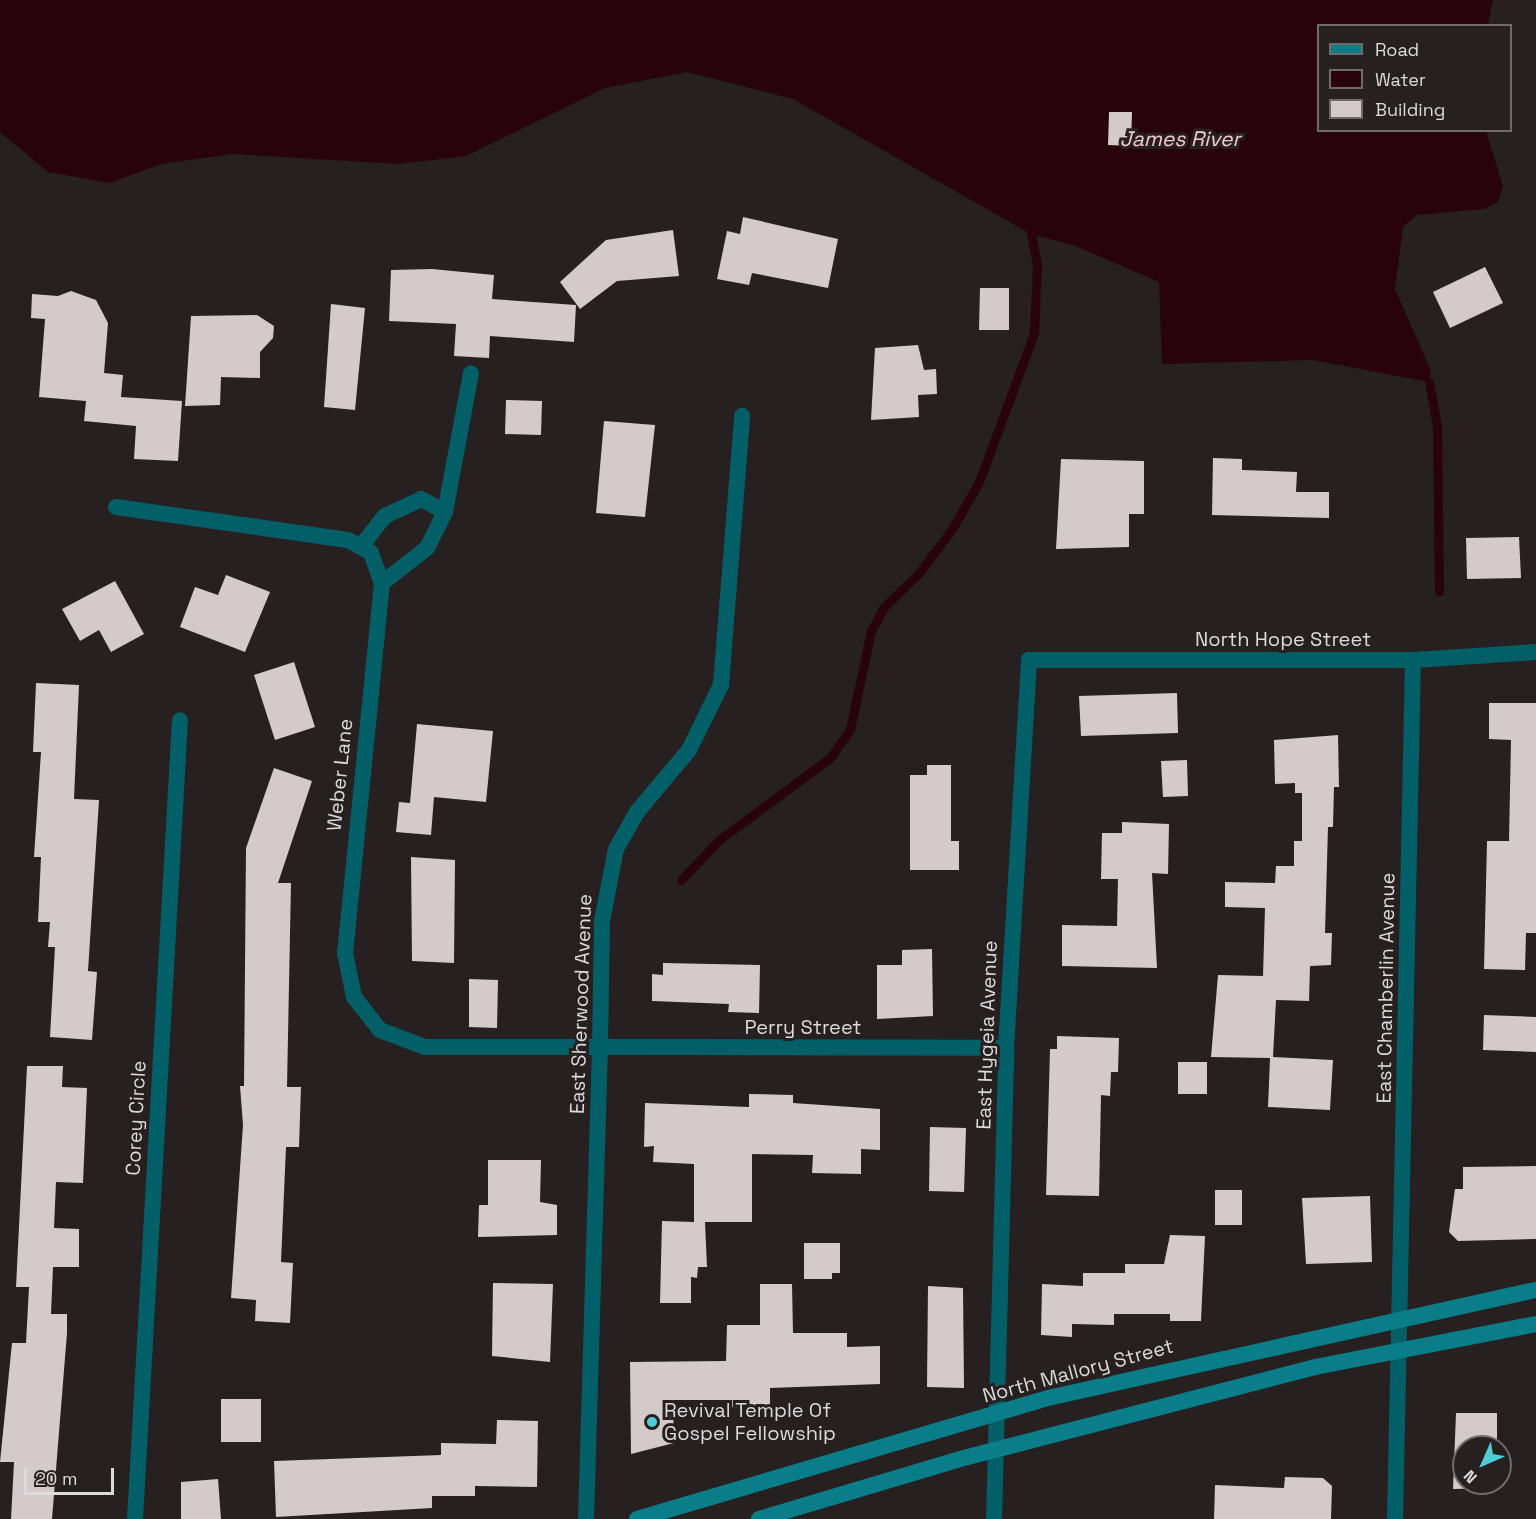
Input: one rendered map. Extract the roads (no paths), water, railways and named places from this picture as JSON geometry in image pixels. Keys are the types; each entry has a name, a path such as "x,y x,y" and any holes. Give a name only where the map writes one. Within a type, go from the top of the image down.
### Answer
{"main road":[{"name":"North Mallory Street","path":"637,1519 999,1412 1401,1317 1536,1290"},
{"path":"759,1519 996,1449 1398,1351 1536,1324"}],"street":[{"path":"382,583 427,548 445,512 471,373"},
{"name":"East Sherwood Avenue","path":"586,1519 602,921 616,849 637,812 689,750 722,685 742,417"},
{"path":"116,507 362,545 385,516 421,499 445,512"},
{"name":"Weber Lane","path":"362,545 371,553 382,583 345,953 354,997 380,1030 424,1047 600,1047"},
{"name":"North Hope Street","path":"1029,660 1413,660 1536,652"},
{"name":"East Hygeia Avenue","path":"994,1519 999,1412 1006,1048 1029,660"},
{"name":"East Chamberlin Avenue","path":"1395,1519 1413,660"},
{"name":"Corey Circle","path":"135,1519 180,720"},
{"name":"Perry Street","path":"600,1047 1006,1048"}],"water":[{"name":"James River","path":"0,0 1493,0 1488,24 1317,24 1317,132 1486,132 1503,186 1498,202 1485,209 1417,215 1403,227 1395,289 1431,371 1429,382 1313,360 1162,364 1159,282 1073,245 1031,234 793,99 687,72 605,88 466,156 399,164 233,154 161,164 110,183 48,172 0,132"}],"waterway":[{"path":"681,880 719,840 830,758 850,729 871,631 883,608 919,573 952,529 979,482 1034,333 1037,265 1031,234"},
{"path":"1429,382 1437,426 1439,591"}],"place":[{"name":"Revival Temple Of Gospel Fellowship","path":"652,1422"}]}
